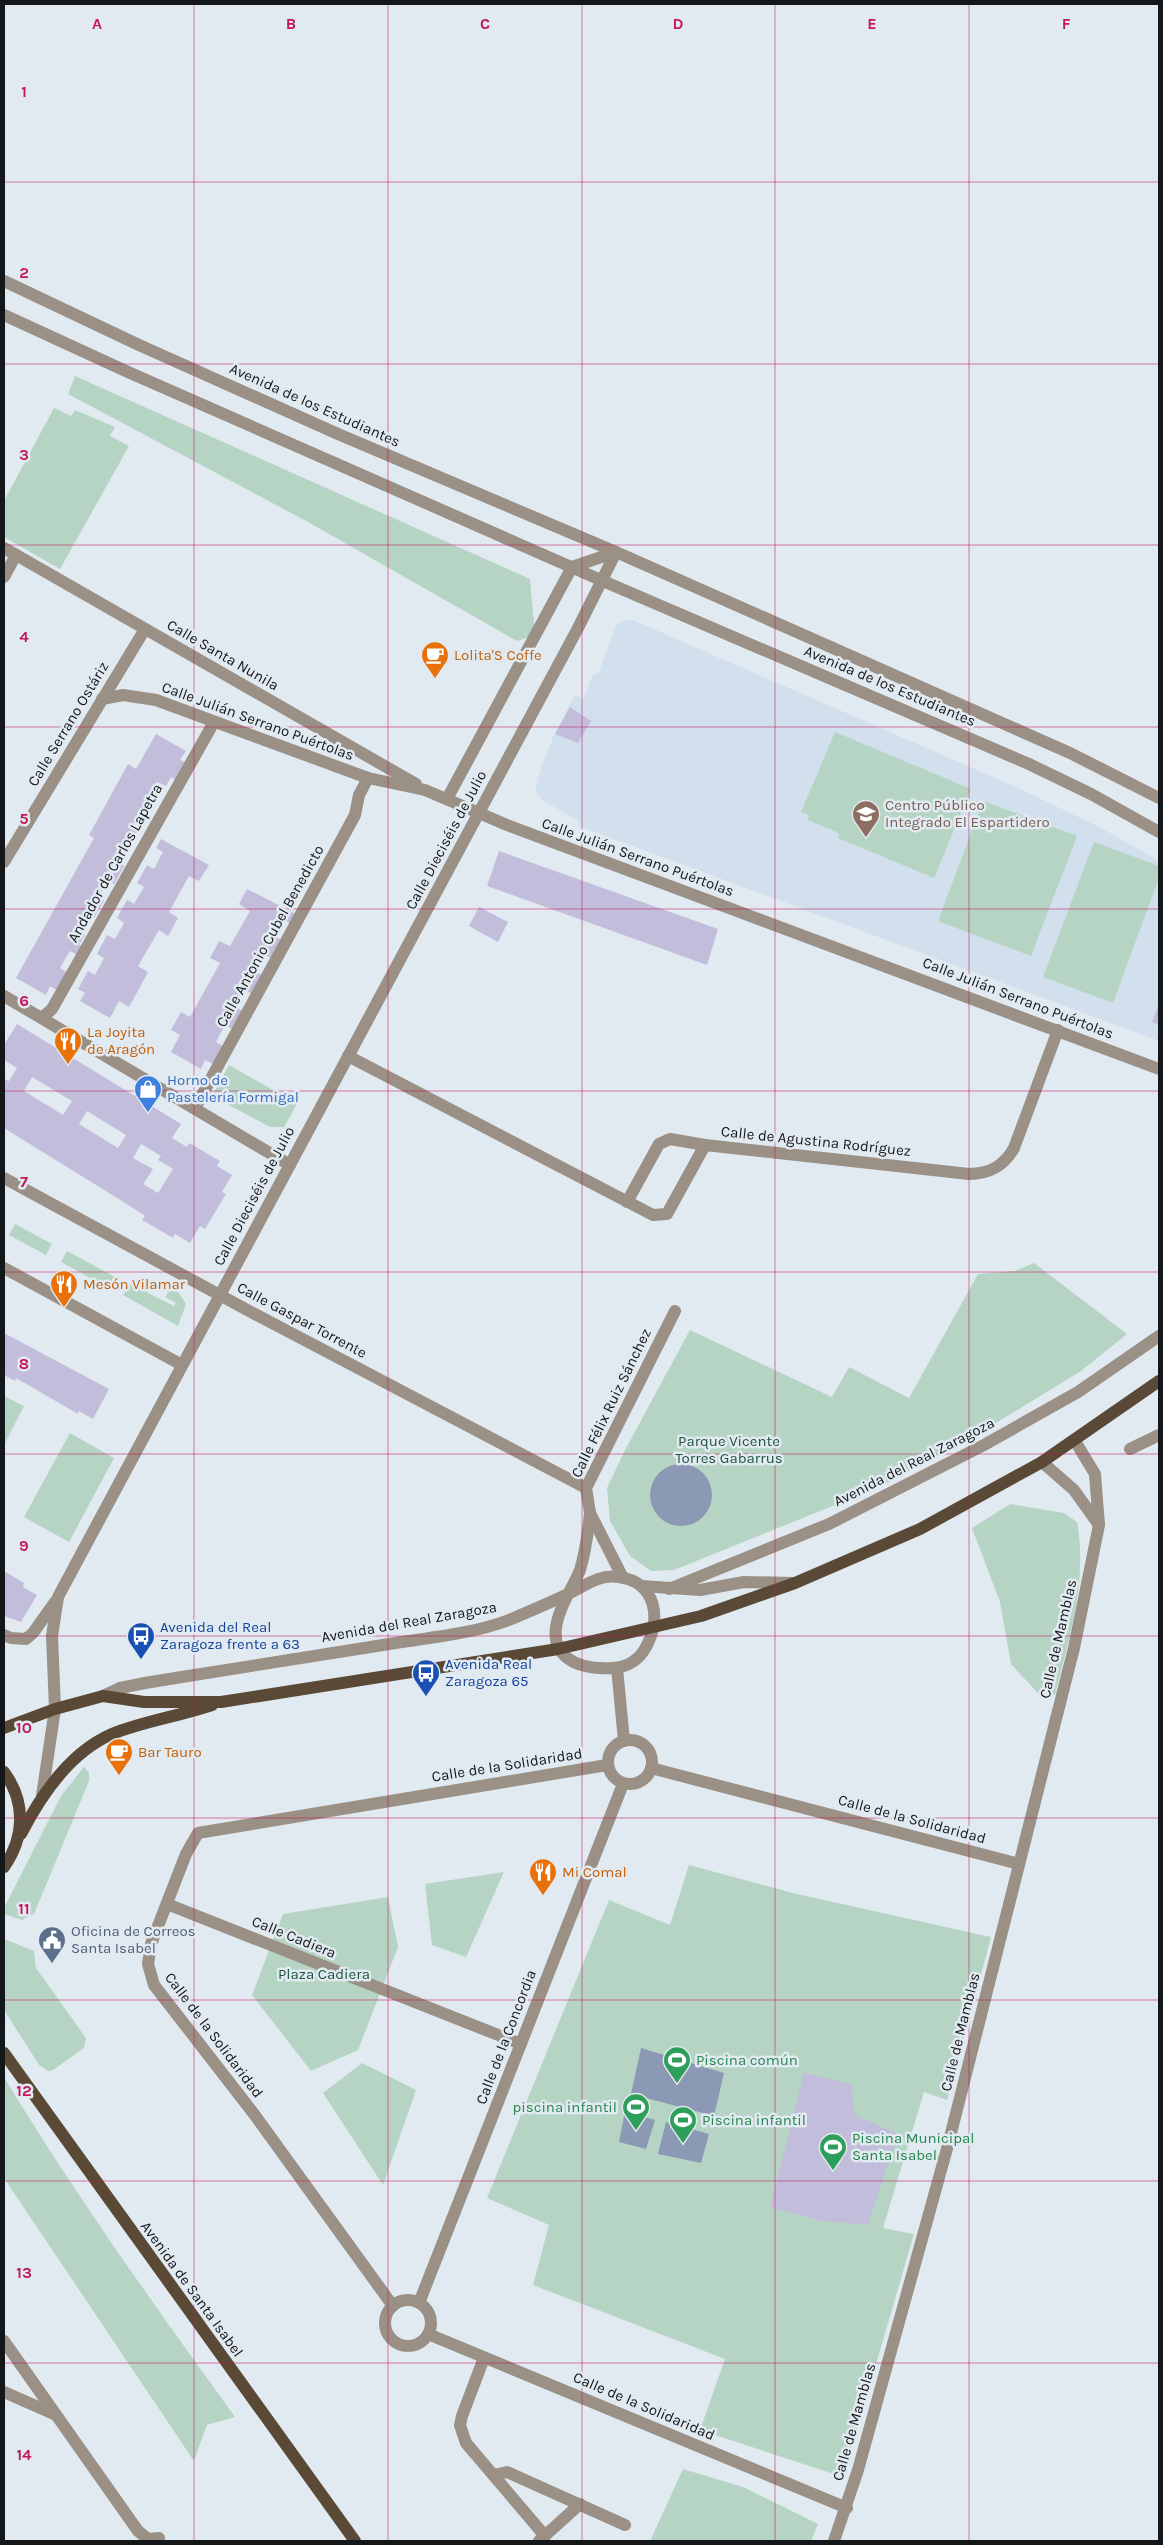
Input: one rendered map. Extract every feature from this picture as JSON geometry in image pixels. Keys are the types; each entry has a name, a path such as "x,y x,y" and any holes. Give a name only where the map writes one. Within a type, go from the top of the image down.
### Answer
{"main road":[{"name":"Avenida del Real Zaragoza","path":"4,1867 11,1858 21,1834 42,1796 75,1759 87,1749 112,1734 221,1702 558,1648 701,1616 795,1583 920,1529 1042,1462 1075,1441 1159,1381"},
{"name":"Avenida del Real Zaragoza","path":"4,1728 55,1709 103,1696 144,1702 221,1702"},
{"path":"4,1772 16,1793 20,1813 21,1834"},
{"name":"Avenida de Santa Isabel","path":"4,2053 355,2541"}],"street":[{"name":"Avenida de los Estudiantes","path":"4,281 139,345 310,422 616,552 1070,753 1159,798"},
{"name":"Avenida de los Estudiantes","path":"4,315 136,376 603,581 1029,764 1091,794 1159,832"},
{"name":"Calle Santa Nunila","path":"4,548 425,790"},
{"path":"572,567 616,552"},
{"path":"603,581 616,552"},
{"path":"4,577 16,555"},
{"name":"Calle Dieciséis de Julio","path":"447,799 572,567"},
{"name":"Calle Dieciséis de Julio","path":"42,1796 55,1709 52,1636 58,1597 603,581"},
{"name":"Calle Serrano Ostáriz","path":"4,862 145,629"},
{"name":"Calle Julián Serrano Puértolas","path":"102,699 123,695 136,695 156,700 368,778 425,790 478,814 1159,1069"},
{"name":"Andador de Carlos Lapetra","path":"42,1018 52,1009 214,722"},
{"name":"Calle Antonio Cubel Benedicto","path":"195,1108 355,815 359,795 368,778"},
{"path":"4,996 290,1165"},
{"name":"Calle de Agustina Rodríguez","path":"348,1056 653,1215 667,1214 705,1145 969,1174 984,1174 1000,1166 1014,1148 1058,1030"},
{"path":"627,1202 659,1144 670,1139 705,1145"},
{"name":"Calle Gaspar Torrente","path":"4,1178 220,1295 586,1488"},
{"path":"4,1268 182,1365"},
{"name":"Calle Félix Ruiz Sánchez","path":"569,1594 585,1553 590,1513 586,1488 675,1310"},
{"name":"Avenida del Real Zaragoza","path":"669,1588 829,1524 984,1445 1078,1392 1159,1336"},
{"path":"1130,1450 1159,1435"},
{"name":"Calle de Mamblas","path":"834,2541 847,2508 948,2145 1074,1648 1099,1525 1095,1474 1075,1441"},
{"path":"1042,1462 1074,1490 1099,1525"},
{"name":"Calle Félix Ruiz Sánchez","path":"590,1513 623,1578"},
{"name":"Avenida del Real Zaragoza","path":"103,1696 120,1688 145,1683 477,1630 496,1625 569,1594 595,1579 623,1578 642,1586 700,1590 744,1582 795,1583"},
{"path":"569,1594 557,1624 558,1648 567,1659 582,1666 617,1668 634,1662 639,1657 648,1644 655,1626 654,1606 642,1586"},
{"path":"4,1635 11,1638 26,1639 33,1633 58,1597"},
{"path":"617,1668 624,1740"},
{"path":"624,1740 639,1742 645,1746 652,1760 651,1768 644,1780 637,1783 623,1784 612,1776 607,1765 609,1752 624,1740"},
{"name":"Calle de la Solidaridad","path":"393,2306 254,2114 154,1985 149,1976 148,1954 166,1904 186,1854 198,1833 607,1765"},
{"name":"Calle de la Solidaridad","path":"651,1768 1019,1864"},
{"name":"Calle de la Concordia","path":"419,2303 623,1784"},
{"name":"Calle Cadiera","path":"166,1904 521,2044"},
{"path":"406,2300 419,2303 425,2307 431,2320 428,2334 417,2345 401,2345 389,2335 386,2320 393,2306 406,2300"},
{"name":"Calle de la Solidaridad","path":"428,2334 847,2508"},
{"path":"4,2362 6,2344"},
{"path":"6,2344 138,2532 148,2539 159,2538"},
{"path":"484,2358 460,2425 466,2443 494,2475 542,2539 580,2504"},
{"path":"4,2392 54,2414"},
{"path":"494,2475 507,2472 626,2524"}],"shaded area":[{"name":"Centro Público Integrado El Espartidero","path":"624,620 633,620 1025,791 1103,829 1159,861 1159,1041 578,826 577,820 542,800 535,791 542,765 554,735 575,695 584,698 593,674 598,674 616,626"}],"green space":[{"path":"75,376 530,579 535,635 517,641 308,522 68,394"},
{"path":"54,408 71,416 75,410 115,427 110,436 129,446 60,569 4,537 4,501"},
{"path":"835,732 971,789 934,878 838,838 839,833 808,820 809,815 801,812"},
{"path":"983,801 1077,836 1031,956 938,921"},
{"path":"1094,842 1159,866 1159,878 1113,1003 1043,977"},
{"path":"229,1065 297,1104 284,1127 270,1127 212,1096"},
{"path":"15,1224 52,1244 46,1255 9,1235"},
{"path":"67,1251 115,1277 108,1288 61,1262"},
{"name":"Parque Vicente Torres Gabarrus","path":"1034,1263 1127,1334 1081,1371 981,1432 882,1486 674,1570 651,1571 630,1556 610,1521 607,1488 625,1450 690,1330 832,1397 849,1367 909,1398 978,1274 1015,1271"},
{"path":"130,1284 174,1306 176,1303 165,1297 171,1288 179,1293 186,1304 178,1326 123,1295"},
{"path":"4,1396 24,1406 4,1445"},
{"path":"70,1433 114,1458 69,1542 24,1517"},
{"path":"1010,1504 1064,1513 1077,1522 1080,1544 1079,1587 1071,1631 1055,1695 1037,1692 1011,1664 1000,1602 972,1528"},
{"path":"84,1767 89,1773 89,1781 34,1914 22,1920 4,1914 5,1906 61,1796"},
{"path":"689,1865 793,1893 991,1937 947,2100 924,2092 883,2228 914,2234 843,2477 700,2430 725,2359 533,2285 549,2225 487,2198 609,1900 670,1925"},
{"path":"504,1872 466,1957 432,1945 425,1884"},
{"name":"Plaza Cadiera","path":"388,1897 398,1947 358,2050 311,2071 252,1995 283,1914"},
{"path":"4,1939 34,1951 36,1968 86,2038 84,2048 53,2070 48,2071 39,2065 6,2013 4,2007"},
{"path":"362,2063 416,2090 383,2185 323,2093"},
{"path":"4,2077 87,2207 145,2292 235,2417 207,2425 194,2461 4,2178"},
{"path":"683,2469 743,2487 818,2524 811,2541 650,2541"}],"water":[{"path":"675,1464 687,1464 703,1473 710,1483 712,1495 710,1507 703,1517 687,1526 675,1526 664,1521 655,1512 650,1501 650,1489 655,1478 664,1469"},
{"name":"Piscina común","path":"641,2048 724,2073 714,2116 631,2094"},
{"name":"piscina infantil","path":"625,2111 655,2120 646,2149 619,2142"},
{"name":"Piscina infantil","path":"666,2122 709,2134 701,2163 658,2154"}],"building":[{"path":"570,707 591,721 578,743 555,734"},
{"path":"156,734 186,751 180,760 185,762 175,780 171,777 166,786 157,782 153,790 158,793 148,811 143,808 133,825 139,828 129,845 123,842 119,851 123,854 118,863 124,866 114,884 108,880 99,897 104,901 94,918 89,915 79,932 85,935 79,945 82,946 77,955 70,951 60,968 68,973 58,991 50,986 46,995 16,978 94,838 89,835 128,764 136,769"},
{"path":"161,839 209,865 199,881 189,876 169,912 178,918 168,936 159,930 138,966 148,972 129,1007 119,1001 110,1018 80,1001 85,993 78,989 88,971 95,975 104,958 97,954 107,935 115,939 124,923 117,918 127,900 134,904 144,887 137,883 147,865 154,869 163,852 156,848"},
{"path":"499,851 718,929 707,965 487,886"},
{"path":"247,889 296,914 291,924 284,920 274,936 282,940 272,958 264,955 255,971 262,975 252,994 245,990 235,1007 242,1010 232,1029 225,1025 216,1042 223,1046 213,1064 205,1060 201,1069 171,1052 180,1035 171,1030 181,1012 190,1017 220,963 210,958 219,941 230,946 250,911 239,904"},
{"path":"479,907 508,922 498,942 469,926"},
{"path":"1159,1003 1159,1025 1152,1022"},
{"path":"17,1024 181,1124 172,1138 187,1147 189,1143 220,1161 217,1166 232,1175 222,1192 226,1194 205,1229 200,1226 190,1243 175,1234 173,1238 142,1220 145,1216 130,1206 4,1128 4,1079 9,1081 17,1068 4,1060 4,1045","holes":["32,1077 72,1101 63,1115 24,1091","87,1111 126,1135 118,1148 79,1124","141,1144 161,1156 158,1160 173,1169 158,1193 143,1184 153,1169 133,1158"]},
{"path":"4,1333 109,1389 93,1419 79,1411 78,1414 16,1378 15,1381 4,1375"},
{"path":"4,1571 24,1583 23,1587 37,1595 21,1622 4,1616"},
{"name":"Piscina Municipal Santa Isabel","path":"804,2073 851,2084 855,2115 898,2134 868,2225 821,2221 770,2207"}],"place":[{"name":"Lolita'S Coffe","path":"435,679"},
{"name":"Centro Público Integrado El Espartidero","path":"866,838"},
{"name":"La Joyita de Aragón","path":"68,1065"},
{"name":"Horno de Pastelería Formigal","path":"148,1113"},
{"name":"Mesón Vilamar","path":"64,1308"},
{"name":"Avenida del Real Zaragoza frente a 63","path":"141,1660"},
{"name":"Avenida Real Zaragoza 65","path":"426,1697"},
{"name":"Bar Tauro","path":"119,1776"},
{"name":"Mi Comal","path":"543,1896"},
{"name":"Oficina de Correos Santa Isabel","path":"52,1964"},
{"name":"Piscina común","path":"677,2084"},
{"name":"piscina infantil","path":"636,2131"},
{"name":"Piscina infantil","path":"683,2144"},
{"name":"Piscina Municipal Santa Isabel","path":"833,2171"}]}
